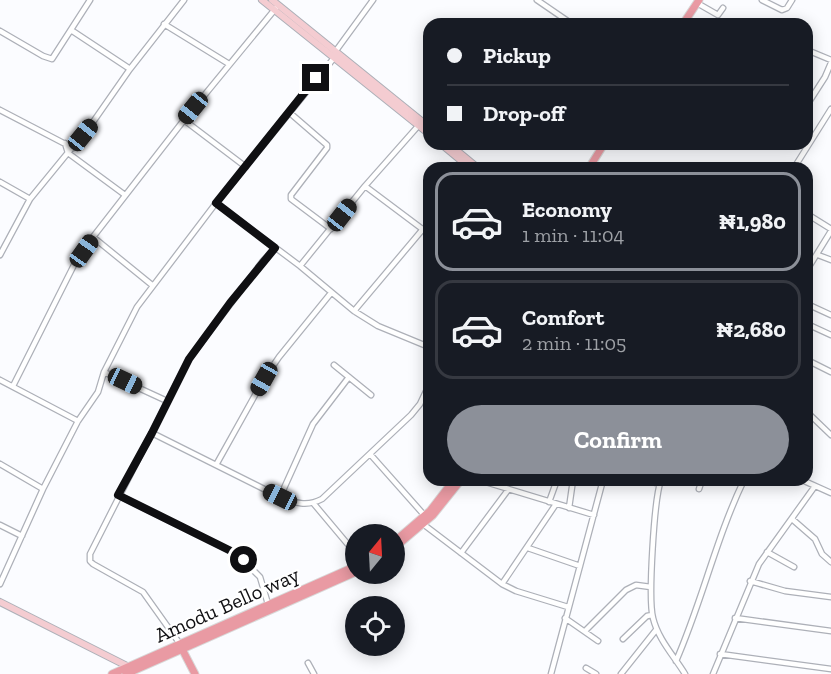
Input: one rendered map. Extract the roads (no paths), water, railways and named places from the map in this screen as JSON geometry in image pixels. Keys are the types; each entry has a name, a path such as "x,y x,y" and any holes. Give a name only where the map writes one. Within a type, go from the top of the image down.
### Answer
{"main road":[{"path":"687,18 698,2"},
{"path":"405,533 425,516 449,486"},
{"path":"405,539 441,506 456,486"},
{"name":"Amodu Bello way","path":"112,674 130,670 268,604 345,571"},
{"name":"Amodu Bello way","path":"179,646 345,577"},
{"path":"179,646 193,674"}],"street":[{"path":"0,31 33,51 52,59 90,0"},
{"path":"1,251 30,199 73,148 184,0"},
{"path":"262,0 276,8 423,122"},
{"path":"272,0 276,8"},
{"path":"0,584 43,489 78,421 98,392 104,372 137,307 216,203 335,55 374,0"},
{"path":"537,0 563,18"},
{"path":"762,0 773,3 782,10 787,8 792,0"},
{"path":"698,2 718,15 723,8"},
{"path":"13,386 74,265 93,237 184,120 276,8"},
{"path":"164,24 229,64"},
{"path":"71,30 130,69"},
{"path":"813,53 831,62 813,96"},
{"path":"335,55 423,129"},
{"path":"813,138 825,122 831,109"},
{"path":"0,110 73,148"},
{"path":"290,113 327,145 291,195 291,199 331,229"},
{"path":"184,120 246,167"},
{"path":"825,122 831,126"},
{"path":"300,266 365,186 419,125"},
{"path":"65,143 69,153 125,195"},
{"path":"448,150 463,162"},
{"path":"456,150 471,162"},
{"path":"0,182 30,199"},
{"path":"354,311 423,229 365,186"},
{"path":"216,203 300,266 354,311 378,326 423,345"},
{"path":"813,217 831,230 813,262"},
{"path":"93,237 152,285"},
{"path":"179,646 143,592 90,561 91,550 198,345 275,248"},
{"path":"818,255 831,260"},
{"path":"216,465 269,372 331,293"},
{"path":"813,307 831,315"},
{"path":"813,327 831,335"},
{"path":"813,363 831,372"},
{"path":"334,365 371,395"},
{"path":"104,372 167,401"},
{"path":"280,497 313,424 349,377"},
{"path":"0,380 78,421"},
{"path":"152,433 280,497 300,504 314,504 322,500 411,415 423,398"},
{"path":"813,418 831,435"},
{"path":"370,454 425,516"},
{"path":"0,465 43,489"},
{"path":"496,486 594,515"},
{"path":"549,502 555,486"},
{"path":"569,508 572,486"},
{"path":"551,674 601,486"},
{"path":"660,486 651,587 652,615 656,630 685,674"},
{"path":"676,661 692,626 725,522 741,486"},
{"path":"713,674 750,581 767,552 815,486 831,493"},
{"path":"461,553 508,490"},
{"path":"118,495 238,555 260,577 268,604"},
{"path":"314,504 345,541"},
{"path":"502,584 556,504"},
{"path":"792,519 815,539 822,554 831,562"},
{"path":"423,524 502,584 516,591 568,607"},
{"path":"0,525 22,536"},
{"path":"528,548 580,566"},
{"path":"767,552 794,567"},
{"path":"750,581 784,591 831,597"},
{"path":"585,631 626,590 636,585 651,587"},
{"path":"0,602 130,670"},
{"path":"622,639 647,616 652,615"},
{"path":"565,618 598,641"},
{"path":"735,618 831,632"},
{"path":"621,674 656,630"},
{"path":"720,654 831,669"},
{"path":"308,663 314,674"},
{"path":"586,668 596,674"}]}
